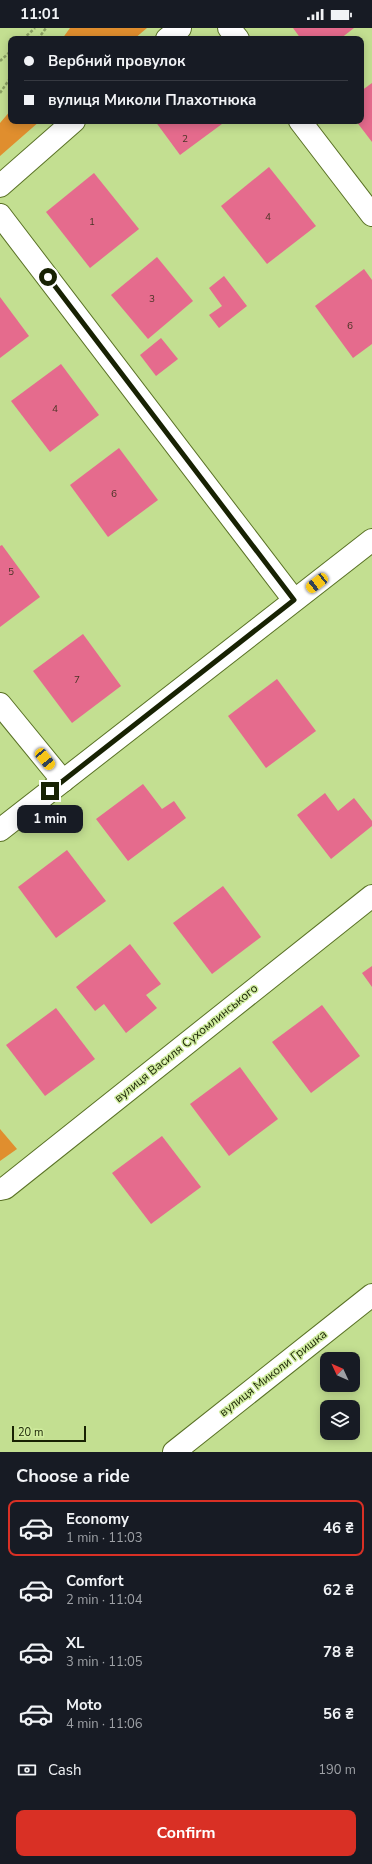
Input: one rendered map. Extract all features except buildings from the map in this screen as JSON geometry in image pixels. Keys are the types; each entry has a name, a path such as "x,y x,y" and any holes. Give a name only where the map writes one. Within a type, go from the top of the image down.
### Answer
{"street":[{"path":"171,36 180,28"},
{"path":"0,186 71,124"},
{"path":"302,124 372,215"},
{"path":"0,215 294,600"},
{"path":"0,830 372,540"},
{"path":"0,704 62,781"},
{"name":"вулиця Василя Сухомлинського","path":"0,1189 5,1188 372,896"},
{"name":"вулиця Миколи Гришка","path":"174,1452 372,1295"}],"path":[{"path":"27,36 35,28"},
{"path":"0,61 8,54"},
{"path":"0,93 8,81"}],"shaded area":[{"path":"70,28 147,28 138,36 64,36"},
{"path":"8,114 8,124 37,124 0,156 0,123"},
{"path":"0,1129 17,1149 0,1161"}],"route":[{"path":"48,277 294,600 50,791"}]}
